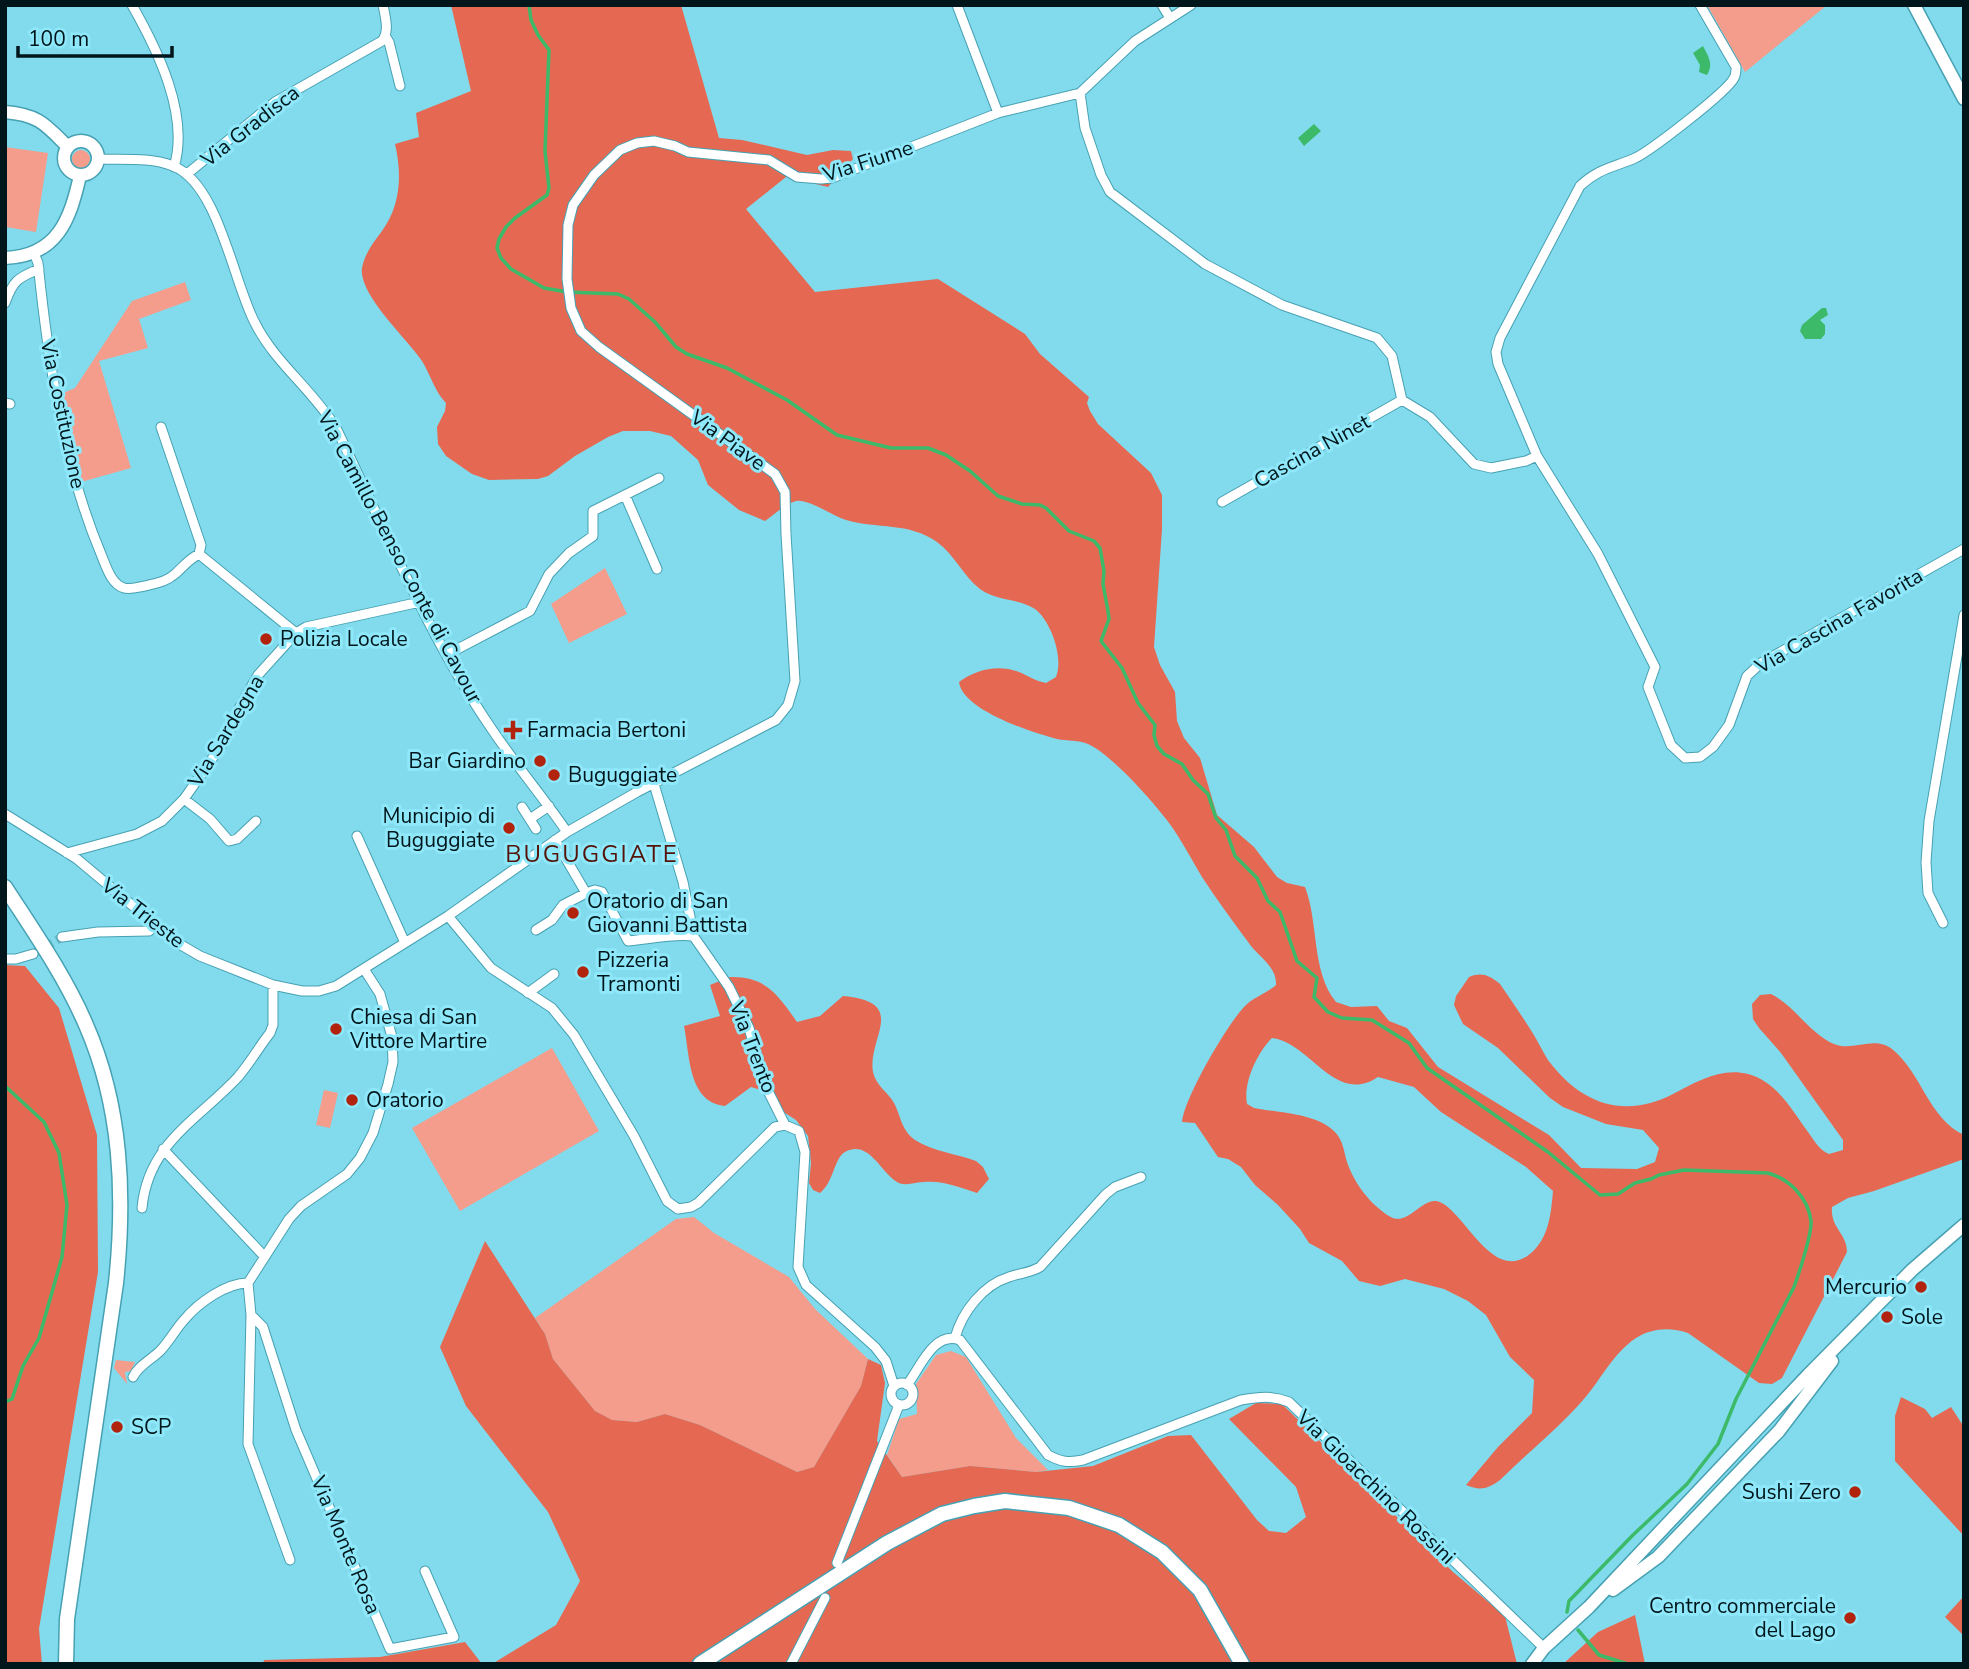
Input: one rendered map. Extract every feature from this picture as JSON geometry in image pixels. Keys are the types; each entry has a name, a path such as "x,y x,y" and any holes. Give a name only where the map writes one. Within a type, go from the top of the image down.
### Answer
{"main road":[{"path":"1914,5 1964,99"},
{"path":"5,112 19,113 44,122 68,147"},
{"path":"77,141 88,142 96,149 99,159 95,169 80,176 66,167 64,157 68,147 77,141"},
{"path":"5,258 34,253 61,232 70,216 80,176"},
{"path":"5,887 58,969 87,1026 107,1089 116,1129 121,1184 121,1233 116,1283 67,1619 66,1664"},
{"path":"1532,1664 1544,1648 1589,1607 1912,1270 1964,1225"},
{"path":"1589,1607 1658,1557 1779,1431 1874,1309"},
{"path":"1733,1477 1732,1467 1769,1418"},
{"path":"1668,1523 1685,1514 1719,1480 1733,1477"},
{"path":"700,1664 887,1543 942,1514 1005,1502 1069,1508 1119,1525 1162,1552 1200,1590 1242,1664"}],"street":[{"path":"132,5 160,61 172,96 178,132 178,156 174,167"},
{"path":"383,5 386,37 400,86"},
{"path":"1162,5 1170,18"},
{"name":"Via Fiume","path":"571,308 567,279 568,225 573,205 594,175 620,150 637,143 654,141 688,152 757,157 775,163 797,177 821,179 998,113 1080,93 1135,41 1191,5"},
{"path":"1080,93 1085,128 1110,191 1205,264 1282,305 1377,338 1392,356 1402,400 1430,417 1474,464 1491,468 1537,456 1498,365 1496,352 1500,338 1580,186 1592,174 1634,159 1698,113 1734,78 1736,67 1700,5"},
{"path":"961,7 998,113"},
{"name":"Via Gradisca","path":"187,174 275,102 386,37"},
{"name":"Via Camillo Benso Conte di Cavour","path":"99,159 158,162 174,167 187,174 208,202 255,324 268,344 322,406 336,428 448,654 491,727 567,832"},
{"name":"Via Costituzione","path":"34,253 71,470 114,582 129,589 163,582 190,558 199,554"},
{"path":"5,303 12,284 23,275 39,270"},
{"name":"Via Piave","path":"571,308 581,331 599,347 775,474 785,492 795,681 789,705"},
{"name":"Cascina Ninet","path":"1222,502 1402,400"},
{"path":"161,428 201,544 199,554 296,633"},
{"name":"Via Cascina Favorita","path":"1537,456 1598,554 1655,667 1648,687 1671,745 1685,758 1700,757 1713,747 1729,725 1747,676 1762,663 1964,549"},
{"path":"448,654 530,611 549,574 569,553 593,536 593,511 659,478"},
{"path":"625,495 657,569"},
{"name":"Via Sardegna","path":"67,853 136,834 162,821 184,799 228,736 236,712 258,674 296,633 306,627 420,602"},
{"path":"1943,923 1928,893 1926,862 1929,821 1964,615"},
{"name":"Via Trieste","path":"5,814 67,853 176,942 200,956 273,985 302,991 319,991 336,986 448,916 567,832 637,792 776,720 789,705"},
{"name":"Via Trento","path":"654,784 683,882 694,937 729,987 749,1028 765,1085 785,1125 799,1131 805,1152 798,1267 806,1285 875,1347 886,1361 894,1386"},
{"name":"Via Sardegna","path":"184,799 210,819 229,841 236,839 256,821"},
{"path":"530,819 549,806"},
{"path":"522,807 536,829"},
{"path":"357,836 405,943"},
{"path":"555,840 586,893"},
{"path":"536,930 552,920 563,905 595,890 603,892 628,941 680,934 694,937"},
{"path":"448,916 491,968 552,1008 573,1035 634,1136 667,1201 678,1209 698,1203 775,1127 785,1125"},
{"path":"62,937 88,933 149,931 156,925"},
{"path":"5,958 16,959 33,954"},
{"path":"133,1377 136,1370 162,1349 199,1305 236,1283 248,1283 289,1219 301,1206 347,1174 360,1158 373,1133 391,1073 392,1037 380,994 364,969"},
{"path":"528,993 554,974"},
{"path":"142,1208 143,1192 163,1149 176,1133 238,1077 270,1033 273,1025 273,985"},
{"path":"163,1149 264,1256"},
{"path":"908,1385 930,1351 941,1340 955,1338 962,1320 984,1292 1001,1280 1030,1272 1040,1266 1098,1201 1115,1188 1141,1177"},
{"name":"Via Monte Rosa","path":"248,1283 251,1315 248,1444 290,1560"},
{"name":"Via Monte Rosa","path":"251,1315 263,1327 296,1430 390,1649 454,1637 425,1571"},
{"name":"Via Gioacchino Rossini","path":"955,1338 965,1345 1048,1455 1059,1461 1083,1460 1241,1400 1262,1396 1289,1402 1544,1648"},
{"path":"901,1383 908,1385 912,1398 907,1404 899,1405 891,1397 894,1386 901,1383"},
{"path":"837,1563 899,1405"},
{"path":"791,1664 825,1598"}],"shaded area":[{"path":"451,5 681,5 719,138 742,140 807,155 833,150 851,151 853,159 828,187 786,177 746,209 815,292 938,279 1025,334 1040,354 1089,397 1087,403 1098,424 1151,473 1162,495 1154,647 1160,665 1175,692 1177,721 1184,738 1200,758 1217,815 1254,847 1277,877 1287,883 1305,887 1319,961 1328,990 1336,1002 1351,1007 1377,1006 1389,1021 1407,1028 1438,1067 1549,1135 1581,1168 1637,1169 1655,1162 1659,1148 1643,1130 1606,1124 1563,1107 1498,1048 1463,1024 1454,1005 1456,996 1469,977 1485,975 1500,984 1548,1060 1561,1075 1588,1097 1620,1106 1637,1106 1655,1102 1718,1074 1748,1074 1775,1090 1822,1150 1829,1154 1843,1150 1843,1140 1781,1053 1759,1028 1753,1019 1752,1004 1760,995 1771,994 1788,1005 1817,1034 1834,1044 1849,1046 1878,1043 1892,1049 1911,1070 1942,1118 1964,1135 1964,1159 1848,1198 1832,1207 1834,1220 1847,1252 1782,1378 1772,1384 1759,1383 1688,1333 1668,1329 1648,1332 1620,1352 1573,1411 1500,1480 1484,1488 1466,1485 1532,1413 1534,1380 1510,1357 1486,1315 1468,1301 1444,1289 1405,1279 1380,1286 1359,1281 1342,1261 1309,1243 1300,1229 1255,1185 1241,1167 1228,1159 1218,1157 1195,1123 1182,1122 1190,1096 1227,1029 1248,1004 1276,985 1276,979 1271,968 1251,946 1202,877 1168,821 1117,765 1088,744 1046,736 1000,719 972,702 963,692 959,682 988,669 1004,668 1046,683 1056,677 1057,650 1051,631 1041,615 1022,603 994,596 980,589 943,547 915,531 846,520 801,501 788,505 765,521 739,510 708,485 698,460 671,436 650,431 623,431 575,456 548,476 538,479 489,480 472,474 446,456 438,444 437,427 446,403 422,361 375,303 363,279 362,268 370,248 393,211 396,200 399,167 395,144 419,137 416,113 471,91","holes":["1272,1038 1286,1042 1323,1070 1349,1084 1363,1084 1378,1077 1414,1087 1441,1112 1526,1167 1553,1191 1548,1225 1536,1248 1517,1261 1505,1260 1482,1245 1451,1210 1435,1201 1403,1218 1389,1216 1375,1205 1358,1185 1335,1132 1308,1117 1254,1108 1247,1104 1249,1078 1261,1052"]},
{"path":"1707,5 1826,5 1826,6 1745,72"},
{"path":"1703,46 1710,64 1707,75 1699,72 1700,65 1693,53"},
{"path":"1314,124 1321,131 1304,146 1298,138"},
{"path":"5,147 48,153 36,232 5,227"},
{"path":"81,150 87,153 90,159 87,165 81,168 75,165 72,159 75,153"},
{"path":"185,282 191,300 139,319 148,348 99,361 131,468 81,482 63,393 75,388 132,301"},
{"path":"1822,308 1826,308 1828,315 1820,320 1825,325 1825,334 1821,339 1805,339 1800,331 1802,325"},
{"path":"605,568 627,614 569,643 551,604"},
{"path":"5,965 25,966 59,1008 97,1135 98,1272 39,1629 42,1664 5,1664"},
{"path":"730,977 753,980 770,989 797,1022 820,1016 843,996 863,1000 875,1006 880,1014 881,1024 873,1059 873,1072 894,1103 907,1132 915,1140 929,1147 976,1161 983,1167 989,1179 977,1193 937,1182 900,1183 891,1178 868,1153 853,1149 838,1159 825,1188 820,1193 813,1190 809,1183 811,1163 808,1136 796,1120 782,1111 764,1091 751,1087 725,1106 713,1103 697,1087 684,1026 720,1016 710,985"},
{"path":"552,1048 599,1131 460,1211 412,1128"},
{"path":"324,1090 338,1093 330,1128 316,1125"},
{"path":"694,1217 714,1233 789,1277 815,1309 868,1359 861,1386 814,1467 797,1472 700,1425 665,1414 637,1422 612,1420 595,1411 553,1359 545,1334 535,1318 676,1219"},
{"path":"485,1241 545,1334 553,1359 595,1411 612,1420 637,1422 665,1414 700,1425 797,1472 814,1467 861,1386 868,1359 881,1365 885,1383 877,1441 902,1477 970,1466 1036,1472 1093,1466 1168,1436 1191,1435 1257,1520 1269,1531 1286,1533 1306,1517 1296,1487 1229,1419 1256,1403 1282,1404 1453,1572 1505,1616 1517,1664 492,1664 556,1625 580,1581 548,1512 466,1406 440,1347"},
{"path":"951,1351 966,1357 1016,1438 1048,1470 1036,1472 970,1466 902,1477 887,1455 899,1419 917,1414 916,1384 936,1355"},
{"path":"116,1360 135,1362 131,1371 125,1372 127,1384 114,1368"},
{"path":"1901,1397 1925,1409 1932,1418 1951,1407 1964,1427 1964,1536 1895,1461 1895,1416"},
{"path":"1964,1596 1964,1636 1945,1617"},
{"path":"1635,1615 1645,1664 1563,1664 1598,1632"},
{"path":"465,1642 482,1664 263,1664 264,1660 380,1657"}],"waterway":[{"path":"529,5 531,20 549,50 545,151 549,188 547,195 515,218 499,239 497,248 501,258 511,269 544,288 567,292 618,294 629,299 655,322 676,347 687,354 727,368 787,400 837,435 891,448 928,448 946,455 970,471 998,496 1022,504 1040,505 1069,531 1094,541 1100,548 1109,619 1101,641 1122,668 1138,703 1155,725 1157,746 1164,754 1182,764 1193,780 1208,794 1216,818 1226,830 1235,856 1257,878 1268,901 1280,912 1297,961 1317,978 1314,997 1328,1012 1342,1018 1372,1020 1409,1043 1427,1068 1548,1152 1600,1195 1618,1194 1635,1183 1684,1170 1768,1173 1790,1184 1802,1197 1809,1212 1811,1227 1794,1287 1736,1399 1718,1444 1687,1484 1569,1601 1567,1612"},
{"path":"5,1086 44,1122 59,1153 67,1205 62,1257 39,1338 23,1366 12,1399 5,1402"},
{"path":"1578,1630 1599,1655 1628,1664"}],"tunnel":[{"path":"33,954 62,937"}],"place":[{"name":"Polizia Locale","path":"266,639"},
{"name":"Farmacia Bertoni","path":"513,730"},
{"name":"Bar Giardino","path":"540,761"},
{"name":"Buguggiate","path":"554,775"},
{"name":"Municipio di Buguggiate","path":"509,828"},
{"name":"Oratorio di San Giovanni Battista","path":"573,913"},
{"name":"Pizzeria Tramonti","path":"583,972"},
{"name":"Chiesa di San Vittore Martire","path":"336,1029"},
{"name":"Oratorio","path":"352,1100"},
{"name":"Mercurio","path":"1921,1287"},
{"name":"Sole","path":"1887,1317"},
{"name":"SCP","path":"117,1427"},
{"name":"Sushi Zero","path":"1855,1492"},
{"name":"Centro commerciale del Lago","path":"1850,1618"}],"district":[{"name":"BUGUGGIATE","path":"592,854"}]}
